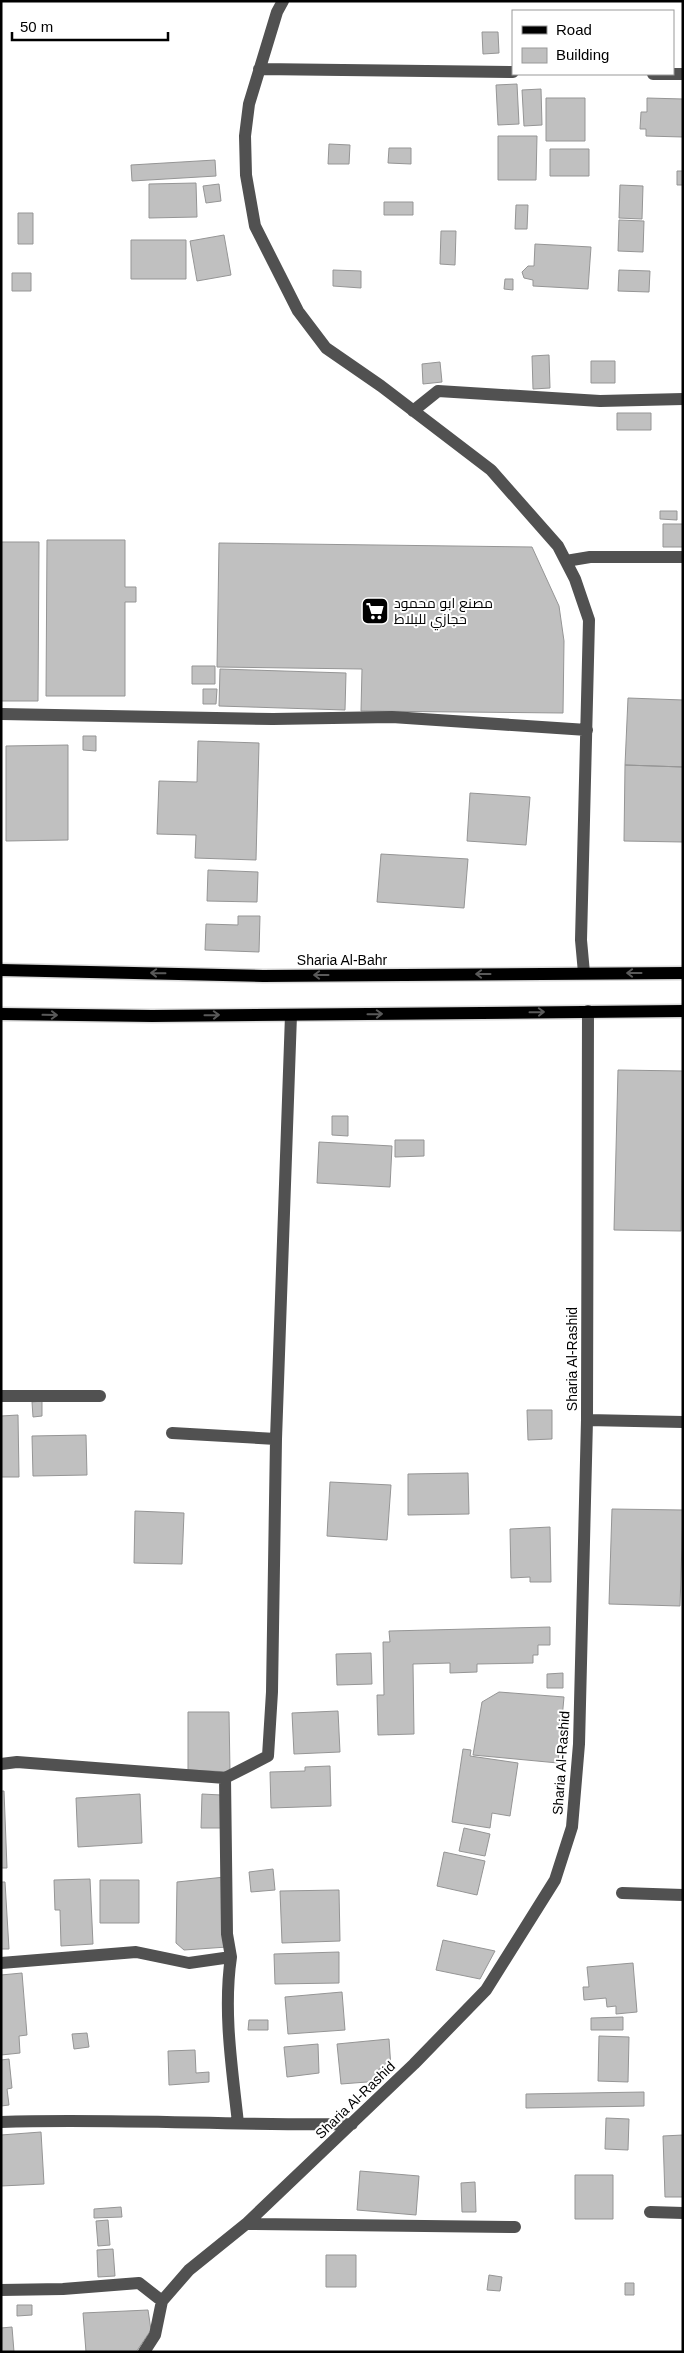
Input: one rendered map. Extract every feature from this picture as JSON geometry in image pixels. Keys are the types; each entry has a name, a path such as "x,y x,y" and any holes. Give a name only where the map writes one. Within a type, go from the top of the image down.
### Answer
{"main road":[{"name":"Sharia Al-Bahr","path":"1,970 263,976 683,973"},
{"path":"1,1014 683,1011"}],"street":[{"path":"283,1 248,104 245,136 246,175 255,226 298,311 326,348 414,411 491,470 558,546 566,561 589,620 581,940 584,973"},
{"path":"259,69 512,72"},
{"path":"414,411 438,391 600,401 683,399"},
{"path":"566,561 590,557 683,557"},
{"path":"1,714 273,719 392,717 586,730"},
{"name":"Sharia Al-Rashid","path":"144,2352 155,2335 162,2301 189,2270 246,2224 352,2124 486,1990 555,1880 572,1827 579,1744 587,1420 588,1011"},
{"path":"1,1764 17,1762 225,1778 268,1756 272,1692 276,1438 291,1014"},
{"path":"1,1396 100,1396"},
{"path":"587,1420 683,1422"},
{"path":"172,1433 276,1438"},
{"path":"225,1778 227,1934 230,1957 228,1977 230,2048 238,2123"},
{"path":"622,1893 683,1895"},
{"path":"1,1963 136,1952 189,1963 230,1957"},
{"path":"1,2122 106,2120 177,2124 238,2123 278,2126 352,2124"},
{"path":"650,2212 683,2212"},
{"path":"246,2224 515,2227"},
{"path":"1,2290 63,2289 138,2283 162,2301"}],"building":[{"path":"482,32 498,32 499,53 483,54"},
{"path":"517,84 519,124 498,125 496,85"},
{"path":"541,89 542,125 524,126 522,90"},
{"path":"546,98 585,98 585,141 546,141"},
{"path":"647,98 683,99 683,137 646,136 646,129 640,129 641,112 647,112"},
{"path":"498,136 537,136 536,180 498,180"},
{"path":"329,144 350,145 349,164 328,164"},
{"path":"389,148 411,148 411,164 388,163"},
{"path":"550,149 589,149 589,176 550,176"},
{"path":"215,160 216,176 132,181 131,165"},
{"path":"677,171 683,171 683,185 677,185"},
{"path":"196,183 197,217 149,218 149,184"},
{"path":"219,184 221,201 206,203 203,186"},
{"path":"620,185 643,186 642,219 619,218"},
{"path":"384,202 413,202 413,215 384,215"},
{"path":"516,205 528,205 527,229 515,229"},
{"path":"18,213 33,213 33,244 18,244"},
{"path":"619,220 644,221 643,252 618,251"},
{"path":"441,231 456,231 455,265 440,264"},
{"path":"224,235 231,275 197,281 190,241"},
{"path":"131,240 186,240 186,279 131,279"},
{"path":"535,244 591,247 588,289 533,286 533,280 524,278 522,272 528,266 534,266"},
{"path":"333,270 361,271 361,288 333,286"},
{"path":"619,270 650,271 649,292 618,291"},
{"path":"12,273 31,273 31,291 12,291"},
{"path":"505,279 513,279 513,290 504,289"},
{"path":"549,355 550,388 533,389 532,356"},
{"path":"591,361 615,361 615,383 591,383"},
{"path":"440,362 442,382 423,384 422,364"},
{"path":"617,413 651,413 651,430 617,430"},
{"path":"660,511 677,511 677,520 660,519"},
{"path":"663,524 683,524 683,547 663,547"},
{"path":"47,540 125,540 125,587 136,587 136,602 125,602 125,696 46,696"},
{"path":"1,542 39,542 38,701 1,701"},
{"path":"219,543 532,547 559,606 564,641 563,713 361,711 362,669 217,667"},
{"path":"192,666 215,666 215,684 192,684"},
{"path":"220,669 346,673 345,710 219,706"},
{"path":"203,689 217,689 216,704 203,704"},
{"path":"628,698 683,700 683,767 625,765"},
{"path":"83,736 96,736 96,751 83,750"},
{"path":"198,741 259,743 256,860 195,858 196,835 157,834 159,781 197,782"},
{"path":"68,745 68,840 6,841 6,746"},
{"path":"625,765 683,767 683,842 624,841"},
{"path":"470,793 530,797 526,845 467,841"},
{"path":"381,854 468,859 464,908 377,902"},
{"path":"208,870 258,872 257,902 207,901"},
{"path":"238,916 260,916 259,952 205,950 206,924 238,925"},
{"path":"618,1070 683,1071 681,1231 614,1230"},
{"path":"332,1116 348,1116 348,1136 332,1135"},
{"path":"395,1140 424,1140 424,1156 395,1157"},
{"path":"319,1142 392,1146 390,1187 317,1183"},
{"path":"42,1401 42,1416 33,1417 32,1402"},
{"path":"527,1410 552,1410 552,1439 528,1440"},
{"path":"18,1415 19,1477 1,1477 1,1416"},
{"path":"86,1435 87,1475 33,1476 32,1436"},
{"path":"468,1473 469,1514 408,1515 408,1474"},
{"path":"330,1482 391,1485 387,1540 327,1536"},
{"path":"612,1509 683,1510 680,1606 609,1604"},
{"path":"135,1511 184,1513 182,1564 134,1563"},
{"path":"550,1527 551,1582 530,1582 530,1577 511,1578 510,1529"},
{"path":"550,1627 550,1645 538,1645 538,1655 533,1655 533,1663 477,1664 477,1672 450,1673 450,1663 413,1664 414,1734 378,1735 377,1695 384,1695 383,1642 390,1642 389,1631"},
{"path":"371,1653 372,1684 337,1685 336,1654"},
{"path":"563,1673 563,1688 547,1688 547,1674"},
{"path":"499,1692 564,1697 558,1763 473,1755 482,1702"},
{"path":"338,1711 340,1752 294,1754 292,1713"},
{"path":"188,1712 229,1712 230,1772 188,1770"},
{"path":"463,1749 471,1750 470,1756 518,1763 510,1816 492,1813 490,1828 452,1822"},
{"path":"330,1766 331,1806 271,1808 270,1772 305,1771 305,1767"},
{"path":"1,1791 4,1791 7,1868 1,1868"},
{"path":"140,1794 142,1843 78,1847 76,1798"},
{"path":"202,1794 221,1795 221,1828 201,1828"},
{"path":"464,1828 490,1834 485,1856 459,1851"},
{"path":"444,1852 485,1861 477,1895 437,1886"},
{"path":"273,1869 275,1890 251,1892 249,1872"},
{"path":"225,1877 227,1947 184,1950 176,1943 177,1882"},
{"path":"90,1879 93,1944 61,1946 60,1910 55,1910 54,1880"},
{"path":"100,1880 139,1880 139,1923 100,1923"},
{"path":"1,1882 5,1882 9,1949 1,1949"},
{"path":"339,1890 340,1941 282,1943 280,1891"},
{"path":"443,1940 495,1951 480,1979 436,1970"},
{"path":"339,1952 339,1983 275,1984 274,1954"},
{"path":"633,1963 637,2012 616,2014 616,2006 607,2007 606,1998 584,2000 583,1987 589,1987 587,1967"},
{"path":"22,1973 27,2035 19,2036 20,2053 1,2055 1,1975"},
{"path":"342,1992 345,2030 288,2034 285,1997"},
{"path":"623,2017 623,2030 591,2030 591,2018"},
{"path":"249,2020 268,2020 268,2030 248,2030"},
{"path":"87,2033 89,2047 74,2049 72,2034"},
{"path":"599,2036 629,2037 628,2082 598,2081"},
{"path":"389,2039 391,2068 379,2069 380,2081 341,2084 337,2044"},
{"path":"318,2044 319,2073 287,2077 284,2047"},
{"path":"195,2050 196,2073 209,2072 209,2082 169,2085 168,2051"},
{"path":"9,2059 12,2088 7,2089 9,2105 1,2106 1,2060"},
{"path":"644,2092 644,2106 526,2108 526,2094"},
{"path":"606,2118 629,2119 628,2150 605,2149"},
{"path":"41,2132 44,2184 1,2186 1,2135"},
{"path":"683,2135 683,2197 665,2197 663,2136"},
{"path":"360,2171 419,2176 416,2215 357,2210"},
{"path":"575,2175 613,2175 613,2219 575,2219"},
{"path":"475,2182 476,2212 462,2212 461,2183"},
{"path":"121,2207 122,2217 94,2218 94,2209"},
{"path":"108,2220 110,2245 98,2246 96,2221"},
{"path":"113,2249 115,2276 98,2277 97,2250"},
{"path":"326,2255 356,2255 356,2287 326,2287"},
{"path":"489,2275 502,2277 500,2291 487,2290"},
{"path":"625,2283 634,2283 634,2295 625,2295"},
{"path":"17,2305 32,2305 32,2315 17,2316"},
{"path":"148,2310 151,2330 136,2352 86,2352 83,2313"},
{"path":"12,2327 14,2352 1,2352 1,2328"}],"place":[{"name":"مصنع ابو محمود حجازي للبلاط","path":"375,611"}]}
